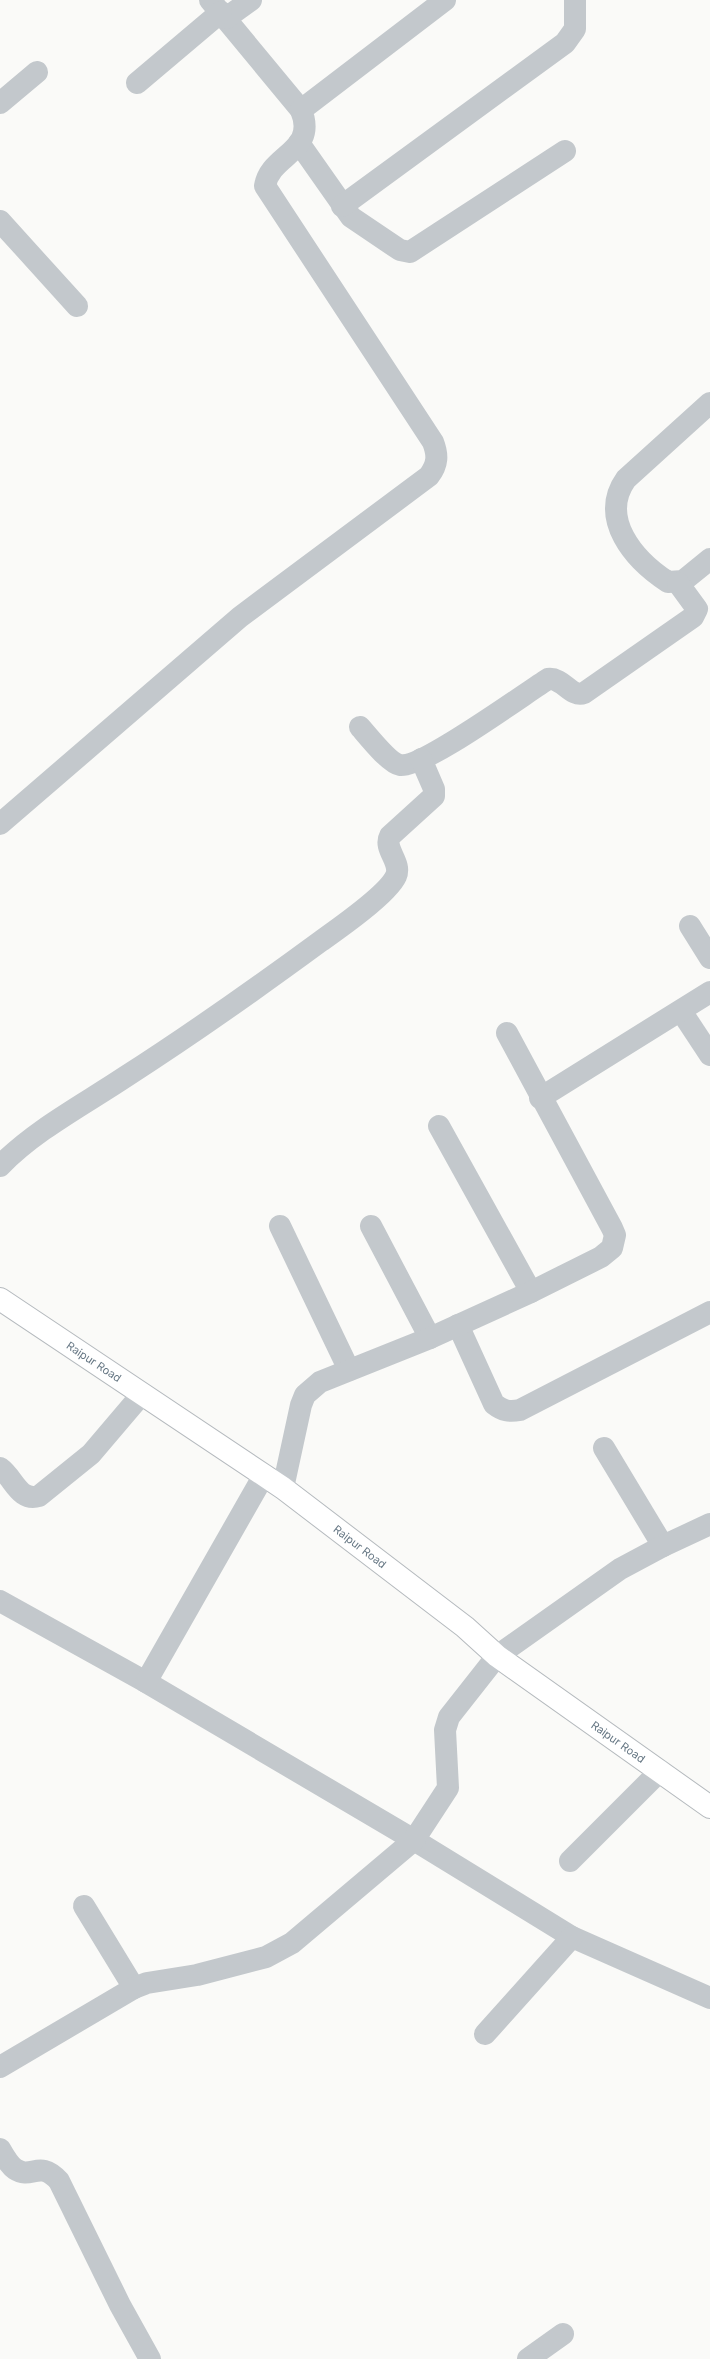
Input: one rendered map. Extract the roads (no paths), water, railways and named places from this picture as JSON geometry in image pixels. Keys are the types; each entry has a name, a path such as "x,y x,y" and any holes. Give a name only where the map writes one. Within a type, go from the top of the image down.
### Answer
{"main road":[{"name":"Raipur Road","path":"0,1300 283,1488 465,1627 497,1656 710,1807"}],"street":[{"path":"137,83 219,10 251,0"},
{"path":"301,110 445,0"},
{"path":"342,206 565,43 575,29 575,0"},
{"path":"0,824 240,617 429,476 434,470 437,460 437,452 433,442 386,367 267,190 266,181 270,174 299,143 306,128 306,122 301,110 219,10"},
{"path":"0,103 37,72"},
{"path":"299,143 351,217 400,250 410,252 565,151"},
{"path":"0,221 77,306"},
{"path":"710,403 626,479 616,498 617,525 622,537 661,578 668,582 678,583 683,581 710,559"},
{"path":"360,727 393,762 405,765 443,747 548,679 557,679 576,694 584,693 680,628 693,617 697,609 678,583"},
{"path":"0,1166 27,1143 187,1037 277,973 358,914 386,887 396,876 397,870 388,845 390,836 434,796 434,789 421,758"},
{"path":"690,926 710,958"},
{"path":"540,1098 710,992"},
{"path":"681,1011 710,1055"},
{"path":"283,1488 305,1395 320,1382 430,1338 531,1292 609,1252 612,1248 614,1235 540,1098 507,1033"},
{"path":"439,1126 531,1292"},
{"path":"280,1226 349,1370"},
{"path":"371,1226 430,1338"},
{"path":"458,1325 494,1404 504,1411 511,1412 520,1410 710,1312"},
{"path":"0,1468 23,1495 31,1498 39,1496 90,1454 142,1394"},
{"path":"604,1448 663,1546"},
{"path":"146,1682 264,1475"},
{"path":"0,2067 134,1988 160,1980 197,1975 277,1952 292,1943 414,1840 448,1788 446,1730 449,1717 497,1656 620,1569 663,1546 710,1524"},
{"path":"0,1601 146,1682 414,1840 572,1937 710,1998"},
{"path":"570,1861 660,1771"},
{"path":"84,1906 134,1988"},
{"path":"485,2034 572,1937"},
{"path":"0,2149 15,2169 25,2172 41,2169 53,2175 58,2181 120,2305 150,2359"},
{"path":"528,2359 563,2334"}]}
